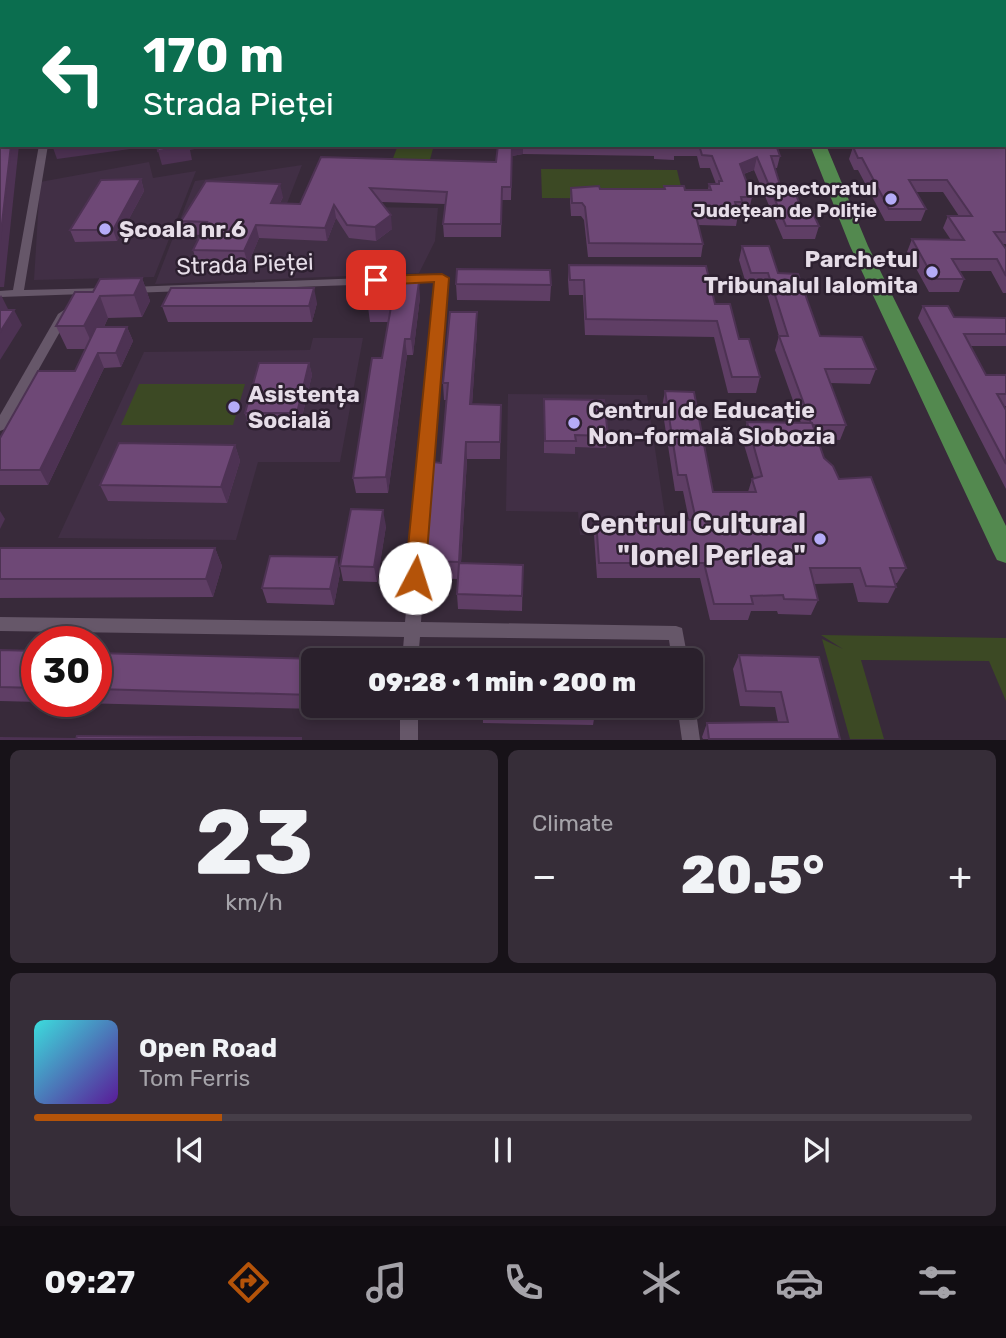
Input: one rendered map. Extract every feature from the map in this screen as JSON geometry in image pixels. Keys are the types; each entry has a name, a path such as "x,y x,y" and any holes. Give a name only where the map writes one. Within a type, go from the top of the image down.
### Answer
{"main road":[{"path":"819,147 859,246 1006,552"}],"street":[{"path":"18,293 45,147"},
{"name":"Strada Pieței","path":"76,292 442,278 410,629"},
{"path":"0,294 76,292"},
{"path":"0,426 76,292"},
{"path":"0,624 676,633 678,648"},
{"path":"410,629 410,648"},
{"path":"409,718 409,740"},
{"path":"688,718 691,740"}],"shaded area":[{"name":"Școala nr.6","path":"149,162 153,178 196,171 154,277 34,280 40,182"},
{"path":"302,165 286,206 438,208 435,241 419,273 155,284 195,181"},
{"name":"Asistența Socială","path":"313,338 363,338 340,462 258,462 236,540 58,538 144,352 310,350"},
{"path":"508,394 647,395 668,536 580,535 578,512 506,511"}],"green space":[{"path":"397,147 433,147 429,163 392,161"},
{"path":"541,169 677,170 684,199 542,198"},
{"path":"139,384 245,384 233,425 121,425"},
{"path":"821,635 1006,638 1006,701 989,661 861,660 884,739 850,739 822,639 843,649"}],"building":[{"path":"0,147 11,147 0,241"},
{"path":"157,147 182,147 158,151"},
{"path":"498,147 512,147 511,187 502,187 501,224 443,224 447,192 370,188 391,215 375,227 347,225 334,205 325,228 256,225 244,251 193,250 207,222 181,221 206,181 280,184 271,203 300,204 321,157 496,162"},
{"path":"700,147 777,147 780,156 771,156 780,185 792,185 801,207 810,207 819,226 786,226 757,157 740,164 752,197 741,197 742,202 735,202 738,212 695,212 703,244 589,243 585,207 582,203 572,203 571,188 599,186 600,189 665,189 664,186 684,186 685,190 711,190 709,184 719,184 719,181 722,181 712,156 702,155"},
{"path":"853,147 1006,147 1006,232 994,232 1006,249 1006,276 997,259 952,259 964,279 934,279 912,239 964,240 948,216 972,216 947,180 909,180 926,209 889,209 862,158 858,158"},
{"path":"141,179 113,230 70,230 101,180"},
{"path":"742,246 769,246 778,273 798,274 820,336 862,337 876,369 825,369 846,425 811,423 779,336 788,336 768,273 751,273"},
{"path":"569,265 706,266 715,304 730,304 739,339 749,339 760,377 732,377 717,321 586,319 584,280 570,280"},
{"path":"457,269 550,270 551,285 456,284"},
{"path":"374,277 396,277 395,282 419,282 411,339 405,339 386,477 353,478 372,358 382,358 391,307 368,307"},
{"path":"142,278 134,295 100,296 84,326 56,326 75,292 93,292 100,279"},
{"path":"171,288 314,288 309,306 162,306"},
{"path":"923,306 948,306 954,317 1006,318 1006,334 964,334 986,375 1006,375 1006,394 997,394 1006,410 1006,464"},
{"path":"0,310 14,310 0,332"},
{"path":"450,312 477,312 470,404 501,405 500,442 466,442 459,562 425,561 433,462 441,463 448,383 443,383"},
{"path":"96,327 127,327 116,353 98,353 40,470 0,470 0,438 38,371 75,371"},
{"path":"259,363 309,363 297,413 245,413"},
{"path":"665,391 694,392 713,492 756,492 752,479 762,476 747,422 812,423 824,458 833,466 839,479 871,477 906,568 890,568 896,587 866,586 860,568 810,568 818,600 784,599 783,595 751,596 753,604 714,604 704,563 599,563 596,519 696,520 686,475 678,475"},
{"name":"Centrul de Educație Non-formală Slobozia","path":"544,399 604,400 608,436 575,435 576,441 545,441"},
{"path":"119,443 235,445 221,487 100,485"},
{"path":"351,509 383,510 374,567 340,566"},
{"path":"0,548 215,548 206,579 0,579"},
{"path":"270,556 337,557 330,589 262,588"},
{"path":"459,563 523,565 522,596 457,594"},
{"path":"0,650 21,651 21,688 0,687"},
{"path":"112,653 301,658 301,695 112,689"},
{"path":"739,655 819,657 840,739 709,739 707,723 788,722 781,692 746,691"},
{"path":"77,736 301,738 301,739 76,739"},
{"path":"0,738 76,739 0,739"}],"place":[{"name":"Inspectoratul Județean de Poliție","path":"891,199"},
{"name":"Școala nr.6","path":"105,229"},
{"name":"Parchetul Tribunalul Ialomita","path":"932,272"},
{"name":"Asistența Socială","path":"234,407"},
{"name":"Centrul de Educație Non-formală Slobozia","path":"574,423"},
{"name":"Centrul Cultural \"Ionel Perlea\"","path":"820,539"}],"route":[{"path":"376,280 442,278 415,578"}]}
